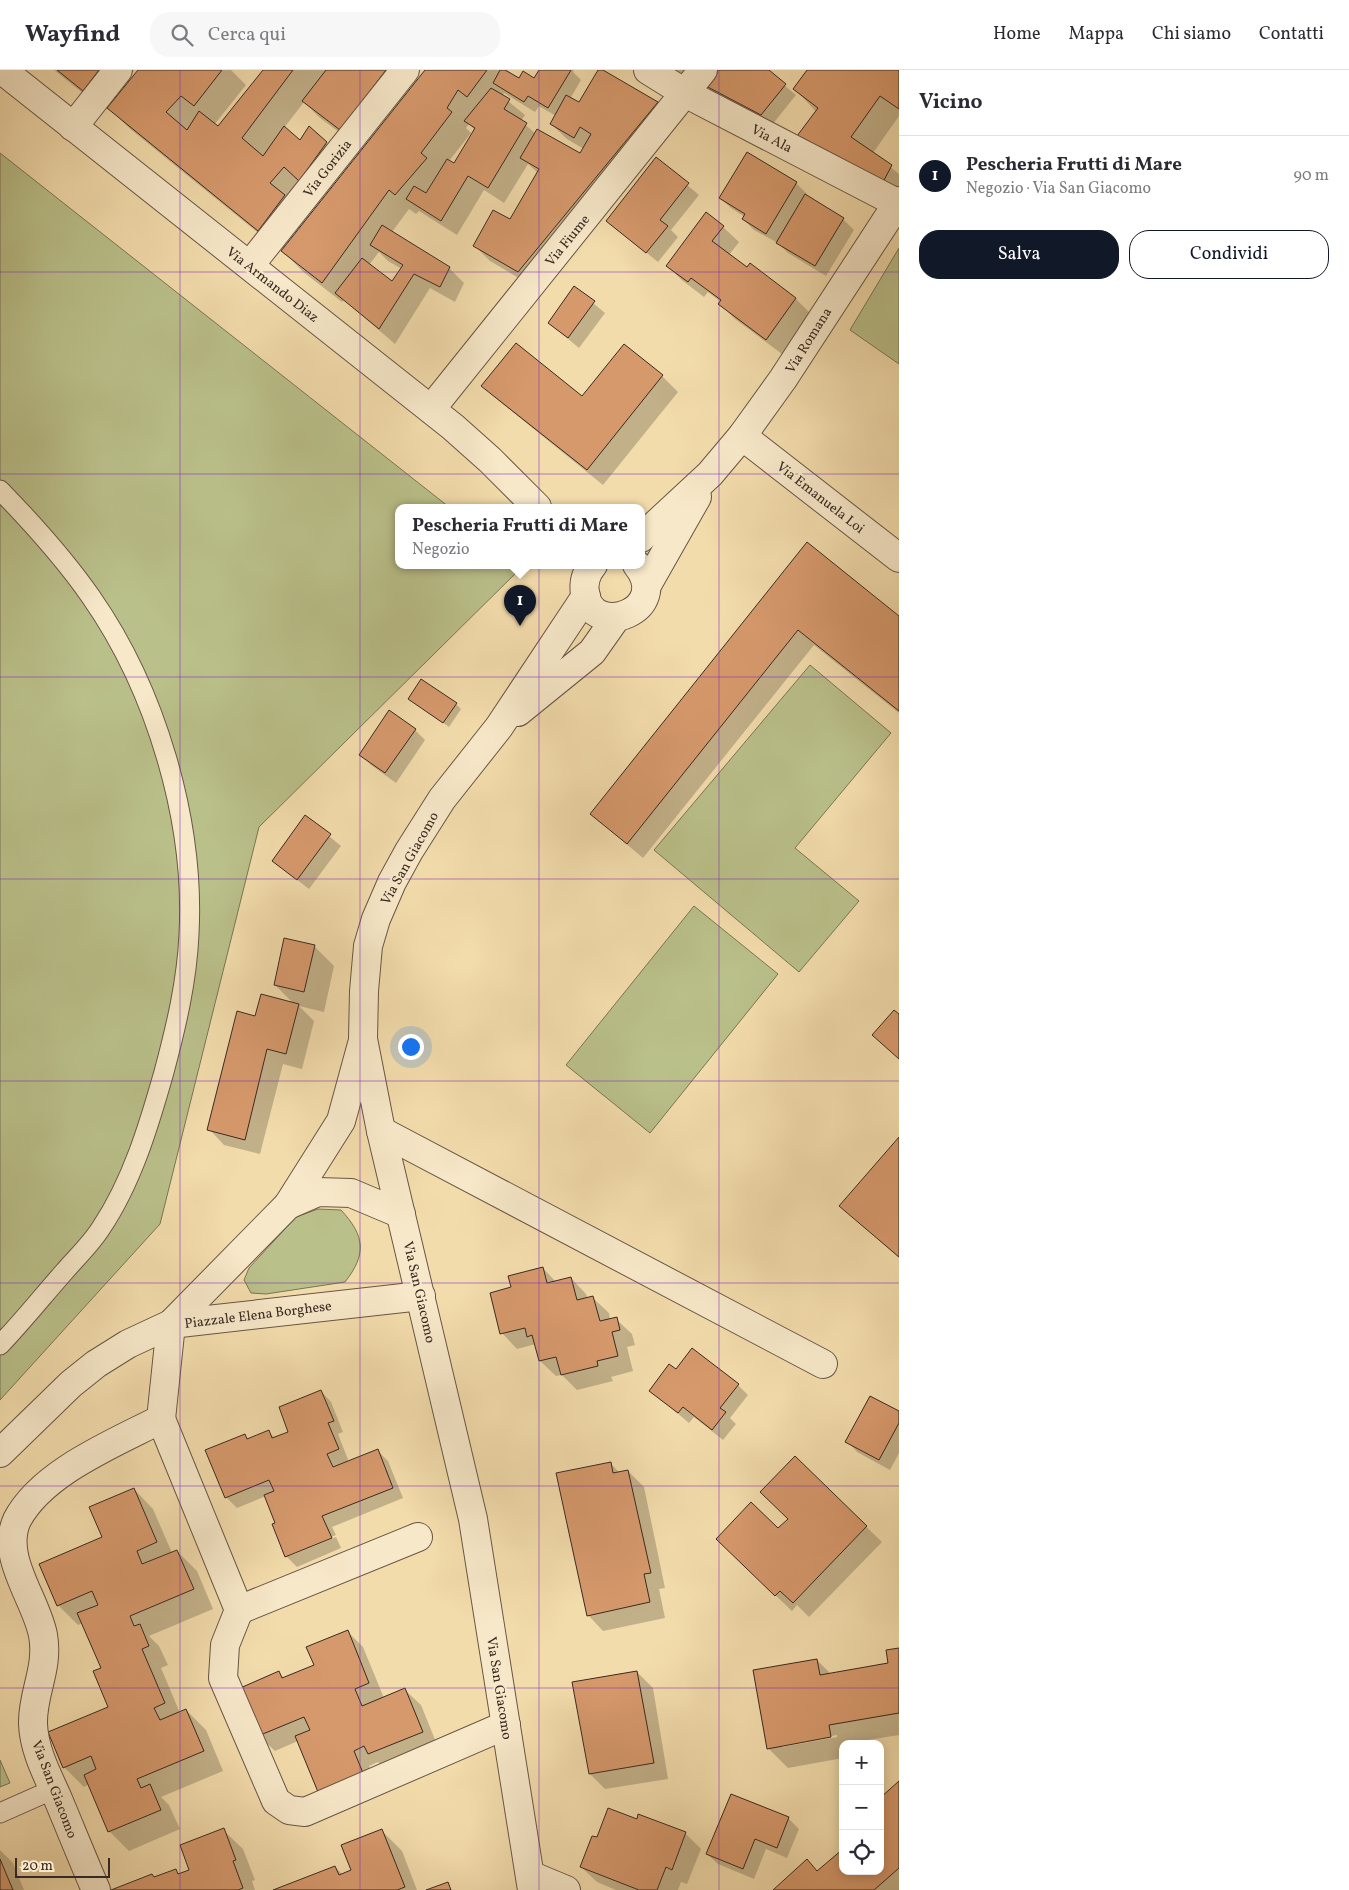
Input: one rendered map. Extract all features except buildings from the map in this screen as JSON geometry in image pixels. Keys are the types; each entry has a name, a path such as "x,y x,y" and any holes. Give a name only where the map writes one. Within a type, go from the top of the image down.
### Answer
{"street":[{"name":"Via Armando Diaz","path":"2,70 432,409 490,460 534,504"},
{"path":"73,127 118,70"},
{"name":"Via Gorizia","path":"250,266 405,70"},
{"name":"Via Ala","path":"648,70 685,93 899,203"},
{"name":"Via Fiume","path":"432,409 704,70"},
{"name":"Via Romana","path":"616,618 629,614 638,607 645,597 642,575 710,474 742,436 783,379 899,203"},
{"name":"Via Emanuela Loi","path":"742,436 899,558"},
{"name":"Via Romana","path":"645,534 710,474"},
{"path":"585,577 590,605 598,612 616,618"},
{"name":"Via San Giacomo","path":"530,1882 473,1519 381,1131 363,1039 364,991 368,946 376,919 392,882 437,806 499,727 585,577"},
{"name":"Via San Giacomo","path":"499,727 592,652 616,618"},
{"name":"Piazzale Elena Borghese","path":"171,1324 288,1205 341,1121 363,1039"},
{"path":"381,1131 823,1364"},
{"name":"Piazzale Elena Borghese","path":"288,1205 318,1192 351,1193 401,1214"},
{"name":"Piazzale Elena Borghese","path":"171,1324 421,1296"},
{"path":"171,1324 161,1419 239,1610"},
{"path":"0,1453 71,1384 96,1364 128,1344 171,1324"},
{"name":"Via San Giacomo","path":"96,1890 37,1746 33,1723 35,1704 43,1672 45,1650 38,1618 16,1566 12,1547 14,1528 33,1499 65,1472 161,1419"},
{"path":"418,1537 239,1610 224,1645 223,1678 270,1791 276,1801 289,1810 305,1812 506,1725"},
{"path":"530,1882 566,1890"}],"lane":[{"path":"0,490 52,546 91,597 114,635 136,679 155,727 176,799 188,861 190,904 186,963 177,1021 159,1090 140,1149 114,1207 100,1230 0,1345"},
{"path":"0,1813 54,1789"}],"green space":[{"path":"0,153 445,504 395,504 395,569 520,569 259,827 160,1224 0,1400"},
{"path":"899,248 899,364 850,330"},
{"path":"810,665 891,733 795,848 859,901 799,972 654,850"},
{"path":"694,906 778,974 650,1133 566,1065"},
{"path":"318,1209 341,1210 355,1228 359,1237 360,1254 357,1263 345,1282 266,1294 251,1293 244,1280 249,1268 296,1217"},
{"path":"0,1760 10,1783 0,1787"}],"place":[{"name":"Pescheria Frutti di Mare","path":"520,626"}]}
